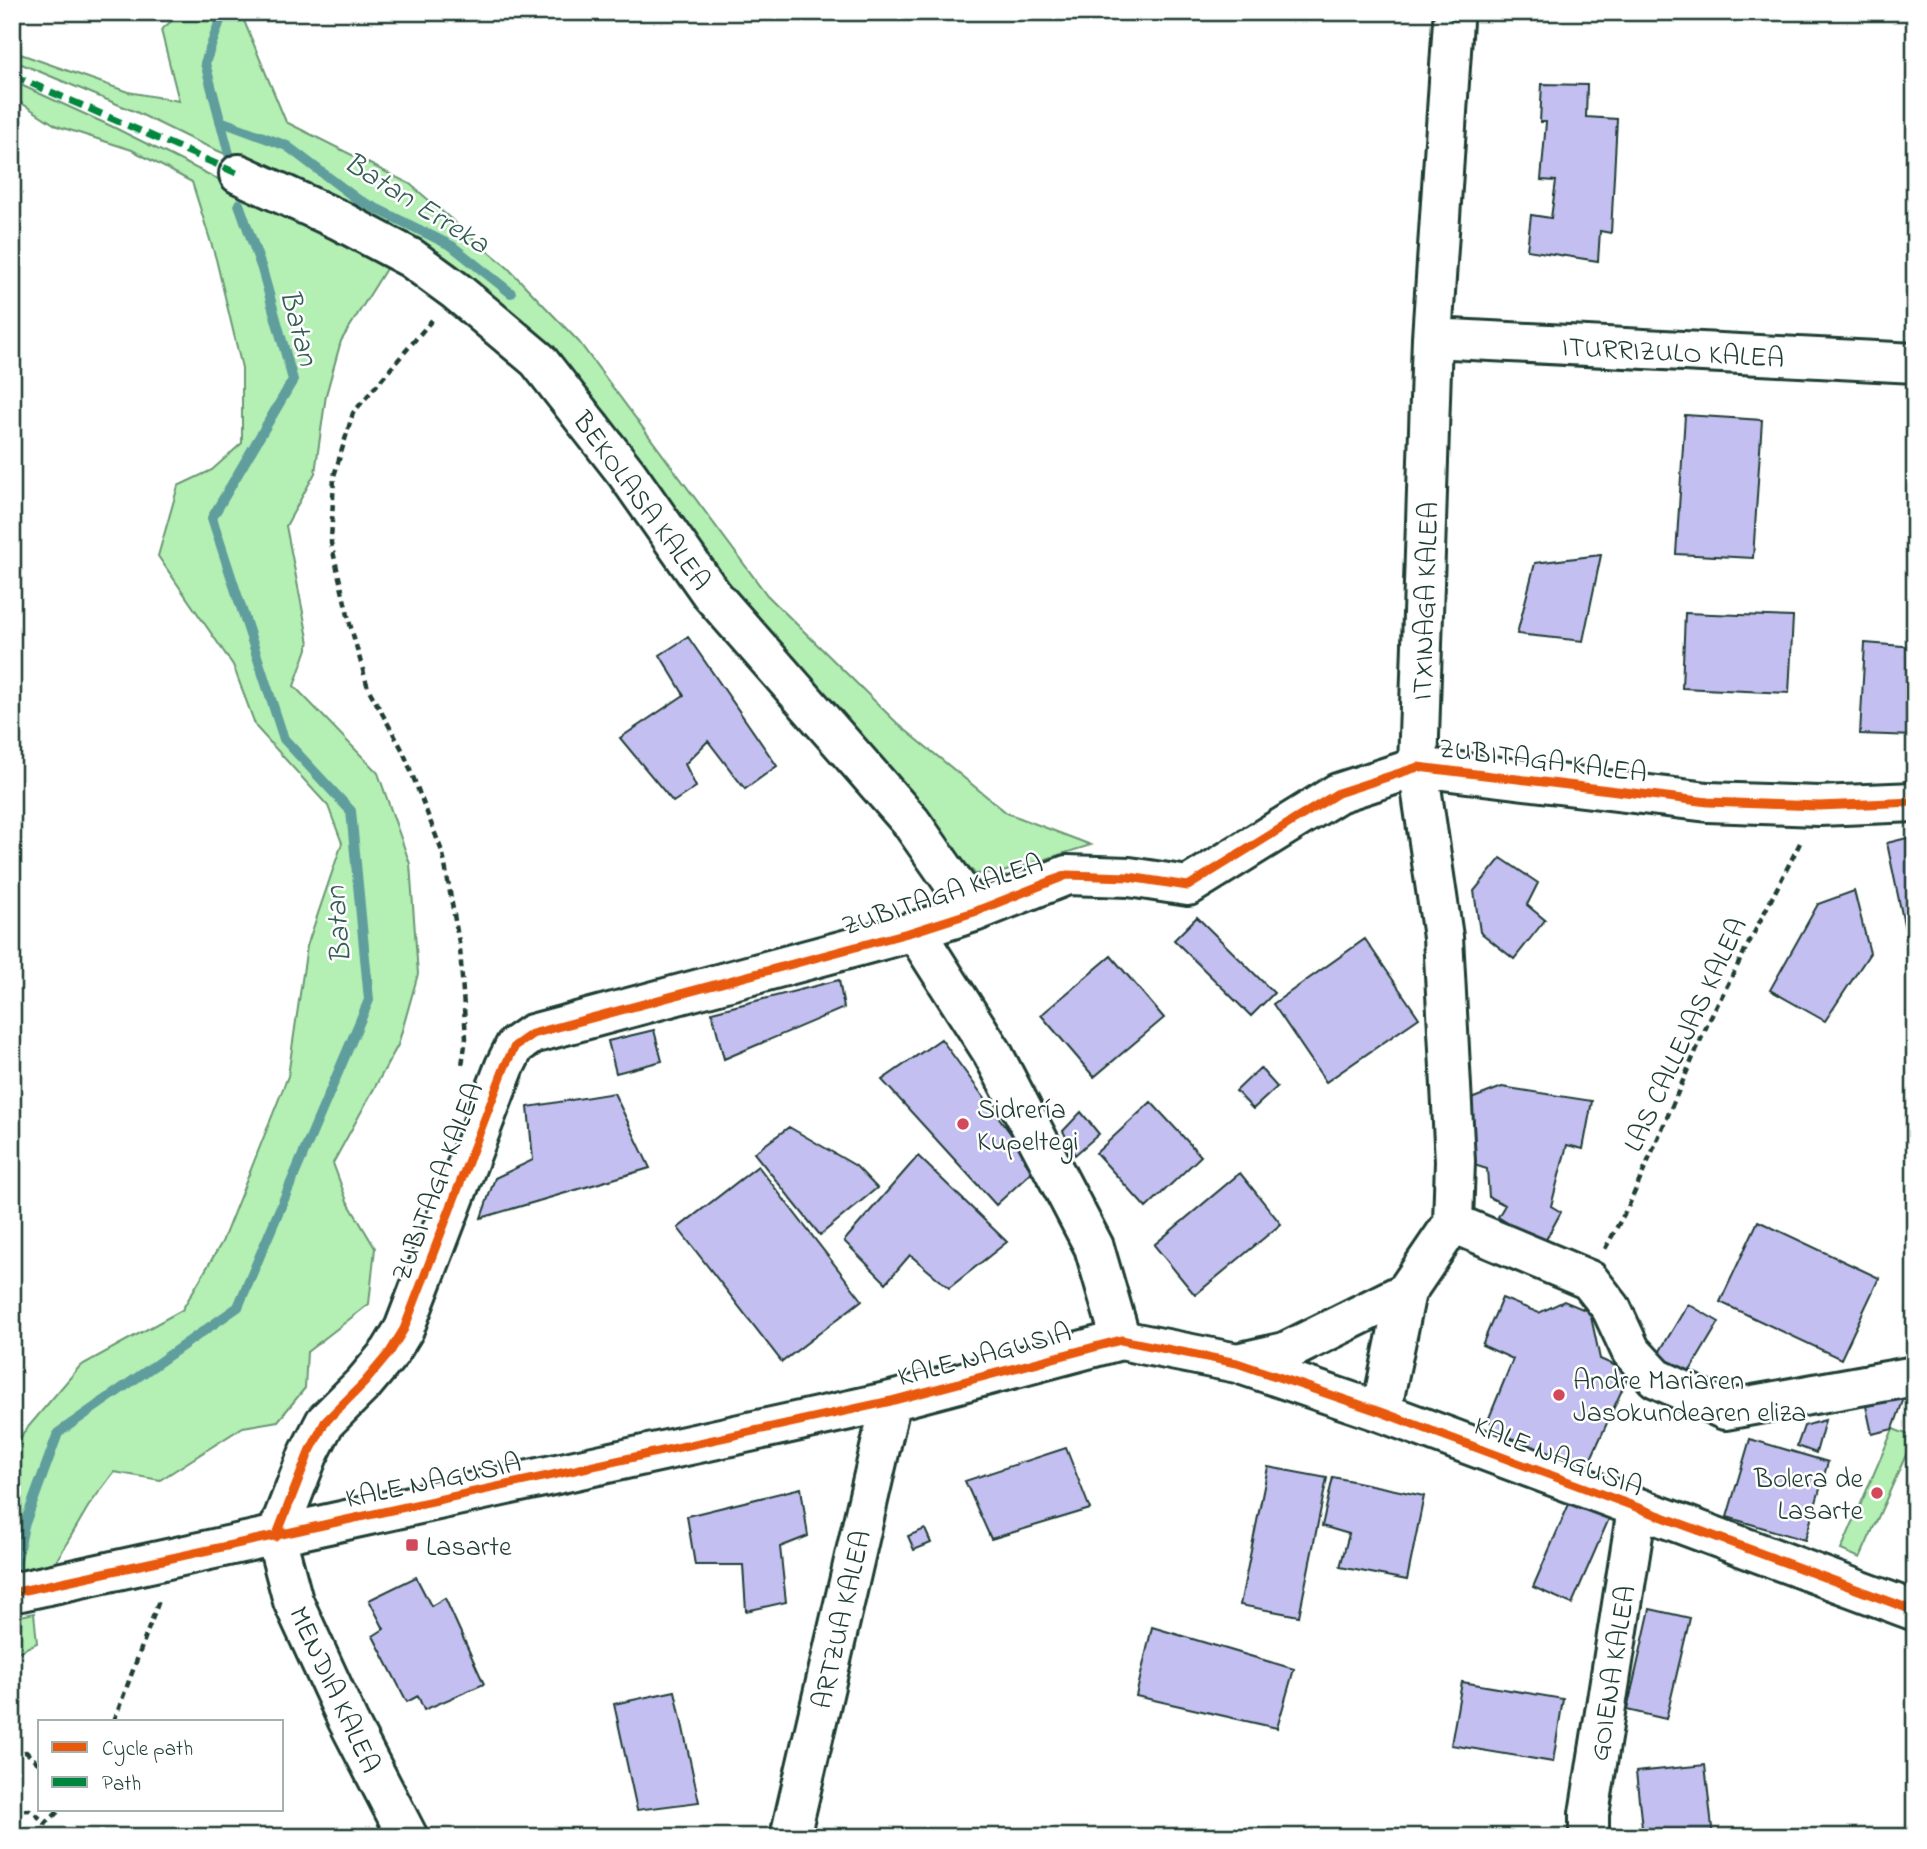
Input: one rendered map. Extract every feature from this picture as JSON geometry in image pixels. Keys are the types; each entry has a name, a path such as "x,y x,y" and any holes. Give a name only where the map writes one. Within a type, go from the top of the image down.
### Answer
{"street":[{"name":"ITXINAGA KALEA","path":"1453,21 1432,338 1418,766 1443,937 1455,1161 1453,1223"},
{"name":"BEKOLASA KALEA","path":"239,174 339,220 411,258 456,291 538,360 627,474 712,595 911,822 974,912"},
{"name":"ITURRIZULO KALEA","path":"1432,338 1915,363"},
{"name":"ZUBITAGA KALEA","path":"276,1537 308,1455 325,1422 364,1383 390,1352 404,1328 505,1066 515,1046 532,1034 915,931 974,912 1067,875 1129,877 1188,886 1338,793 1418,766 1708,802 1819,806 1915,802"},
{"path":"915,931 992,1052 1094,1247 1121,1340"},
{"path":"1381,1412 1406,1292 1453,1223 1588,1280 1611,1308 1631,1352 1657,1378 1725,1410 1915,1376"},
{"path":"1237,1363 1285,1352 1406,1292"},
{"name":"KALE NAGUSIA","path":"25,1590 891,1401 1121,1340 1237,1363 1381,1412 1915,1611"},
{"name":"ARTZUA KALEA","path":"790,1837 891,1401"},
{"name":"GOIENA KALEA","path":"1588,1837 1589,1814 1637,1509"},
{"name":"MENDIA KALEA","path":"276,1537 293,1601 348,1721 408,1837"}],"path":[{"path":"456,291 353,413 334,476 331,543 368,688 403,751 443,854 460,948 466,1038 461,1075"},
{"path":"114,1720 175,1558"},
{"path":"12,1754 26,1752 38,1763"},
{"path":"12,1811 30,1810 46,1824"},
{"path":"41,1837 46,1824 59,1811"}],"green space":[{"path":"182,12 243,12 242,16 286,122 410,184 507,267 579,342 767,595 898,724 1007,813 1091,845 1003,872 975,874 783,652 691,539 607,414 501,310 325,198 136,112 12,60 12,51 128,92 179,101 161,30"},
{"path":"12,81 111,126 389,264 341,341 326,395 315,473 286,526 309,643 294,686 378,773 410,864 418,974 398,1045 333,1163 347,1201 375,1248 369,1304 307,1352 305,1388 278,1421 243,1427 160,1480 114,1472 88,1507 51,1570 12,1578 12,1460 23,1433 80,1366 182,1310 222,1242 288,1076 307,946 342,843 328,806 256,727 233,665 158,556 178,486 212,470 242,443 242,368 216,259 192,182 132,150 57,126 12,97"},
{"name":"Bolera de Lasarte","path":"1893,1429 1914,1437 1860,1558 1841,1550"},
{"path":"34,1613 37,1643 12,1655 12,1618"}],"building":[{"path":"1542,84 1587,85 1586,117 1617,119 1611,233 1600,231 1598,261 1527,250 1531,215 1551,218 1556,181 1541,180 1546,122 1540,122"},
{"path":"1685,415 1762,420 1753,558 1676,554"},
{"path":"1601,555 1583,641 1517,634 1535,563"},
{"path":"1685,613 1793,617 1789,693 1682,688"},
{"path":"688,637 777,766 745,789 708,741 685,764 696,787 673,802 620,738 684,695 660,655"},
{"path":"1865,643 1915,647 1915,736 1860,734"},
{"path":"1915,836 1915,977 1887,843"},
{"path":"1501,858 1538,883 1527,905 1545,920 1514,959 1480,932 1474,891"},
{"path":"1854,891 1870,953 1825,1021 1770,990 1818,904"},
{"path":"1197,917 1274,993 1251,1016 1174,940"},
{"path":"1365,939 1419,1018 1326,1082 1273,1004"},
{"path":"1111,956 1164,1018 1094,1077 1041,1015"},
{"path":"839,980 844,1008 724,1059 712,1012"},
{"path":"654,1030 662,1061 616,1073 608,1041"},
{"name":"Sidrería Kupeltegi","path":"941,1039 1036,1168 996,1205 882,1080"},
{"path":"1260,1068 1277,1087 1253,1109 1236,1091"},
{"path":"1502,1087 1592,1101 1583,1149 1567,1145 1551,1206 1561,1212 1543,1245 1498,1217 1505,1205 1489,1197 1487,1169 1474,1165 1466,1101"},
{"path":"614,1093 650,1168 481,1218 495,1178 533,1160 528,1107"},
{"path":"1151,1102 1201,1156 1146,1208 1096,1153"},
{"path":"1081,1112 1099,1134 1075,1155 1063,1131"},
{"path":"789,1127 856,1166 877,1188 820,1235 754,1153"},
{"path":"918,1156 1007,1242 949,1288 910,1255 886,1283 844,1241"},
{"path":"758,1166 862,1300 782,1362 678,1228"},
{"path":"1240,1173 1281,1224 1195,1295 1154,1245"},
{"path":"1758,1221 1879,1278 1841,1359 1720,1302"},
{"name":"Andre Mariaren Jasokundearen eliza","path":"1502,1298 1539,1313 1564,1301 1590,1312 1600,1359 1630,1372 1585,1472 1498,1439 1489,1418 1513,1359 1482,1345"},
{"path":"1688,1304 1719,1322 1688,1374 1657,1356"},
{"path":"1904,1398 1893,1429 1872,1434 1866,1406"},
{"path":"1825,1420 1816,1453 1797,1446 1804,1426"},
{"path":"1750,1439 1828,1462 1805,1540 1727,1517"},
{"path":"1066,1448 1090,1509 991,1539 965,1481"},
{"path":"1268,1467 1327,1478 1299,1616 1240,1605"},
{"path":"1333,1477 1424,1496 1407,1580 1340,1567 1349,1534 1322,1526"},
{"path":"801,1488 808,1536 780,1547 786,1602 746,1611 743,1565 695,1565 687,1516"},
{"path":"1572,1497 1611,1514 1572,1604 1533,1587"},
{"path":"925,1529 931,1543 914,1550 908,1536"},
{"path":"416,1577 431,1606 445,1598 484,1684 424,1710 418,1696 407,1702 373,1636 384,1629 369,1600"},
{"path":"1650,1609 1690,1618 1666,1719 1627,1710"},
{"path":"1152,1627 1294,1669 1277,1728 1136,1696"},
{"path":"1462,1682 1563,1699 1553,1762 1451,1745"},
{"path":"675,1691 699,1802 637,1810 614,1704"},
{"path":"1705,1765 1713,1837 1643,1837 1636,1772"}],"waterway":[{"name":"Batan","path":"223,12 205,63 229,154"},
{"name":"Batan Erreka","path":"220,121 287,146 357,199 452,246 511,293"},
{"name":"Batan","path":"12,1583 24,1526 58,1433 238,1307 369,1000 351,811 284,739 212,518 293,380 262,269 239,204"}],"marked path":[{"path":"1453,21 1454,12"},
{"path":"12,75 239,174"}],"cycle path":[{"path":"276,1537 308,1455 325,1422 364,1383 390,1352 404,1329 505,1066 515,1046 532,1034 915,931 974,912 1067,875 1129,877 1188,886 1338,793 1418,767 1708,802 1819,806 1915,802"},
{"path":"12,1593 891,1401 1121,1340 1237,1363 1381,1412 1915,1611"}],"place":[{"name":"Sidrería Kupeltegi","path":"963,1124"},
{"name":"Andre Mariaren Jasokundearen eliza","path":"1559,1395"},
{"name":"Bolera de Lasarte","path":"1877,1493"},
{"name":"Lasarte","path":"412,1545"}]}
